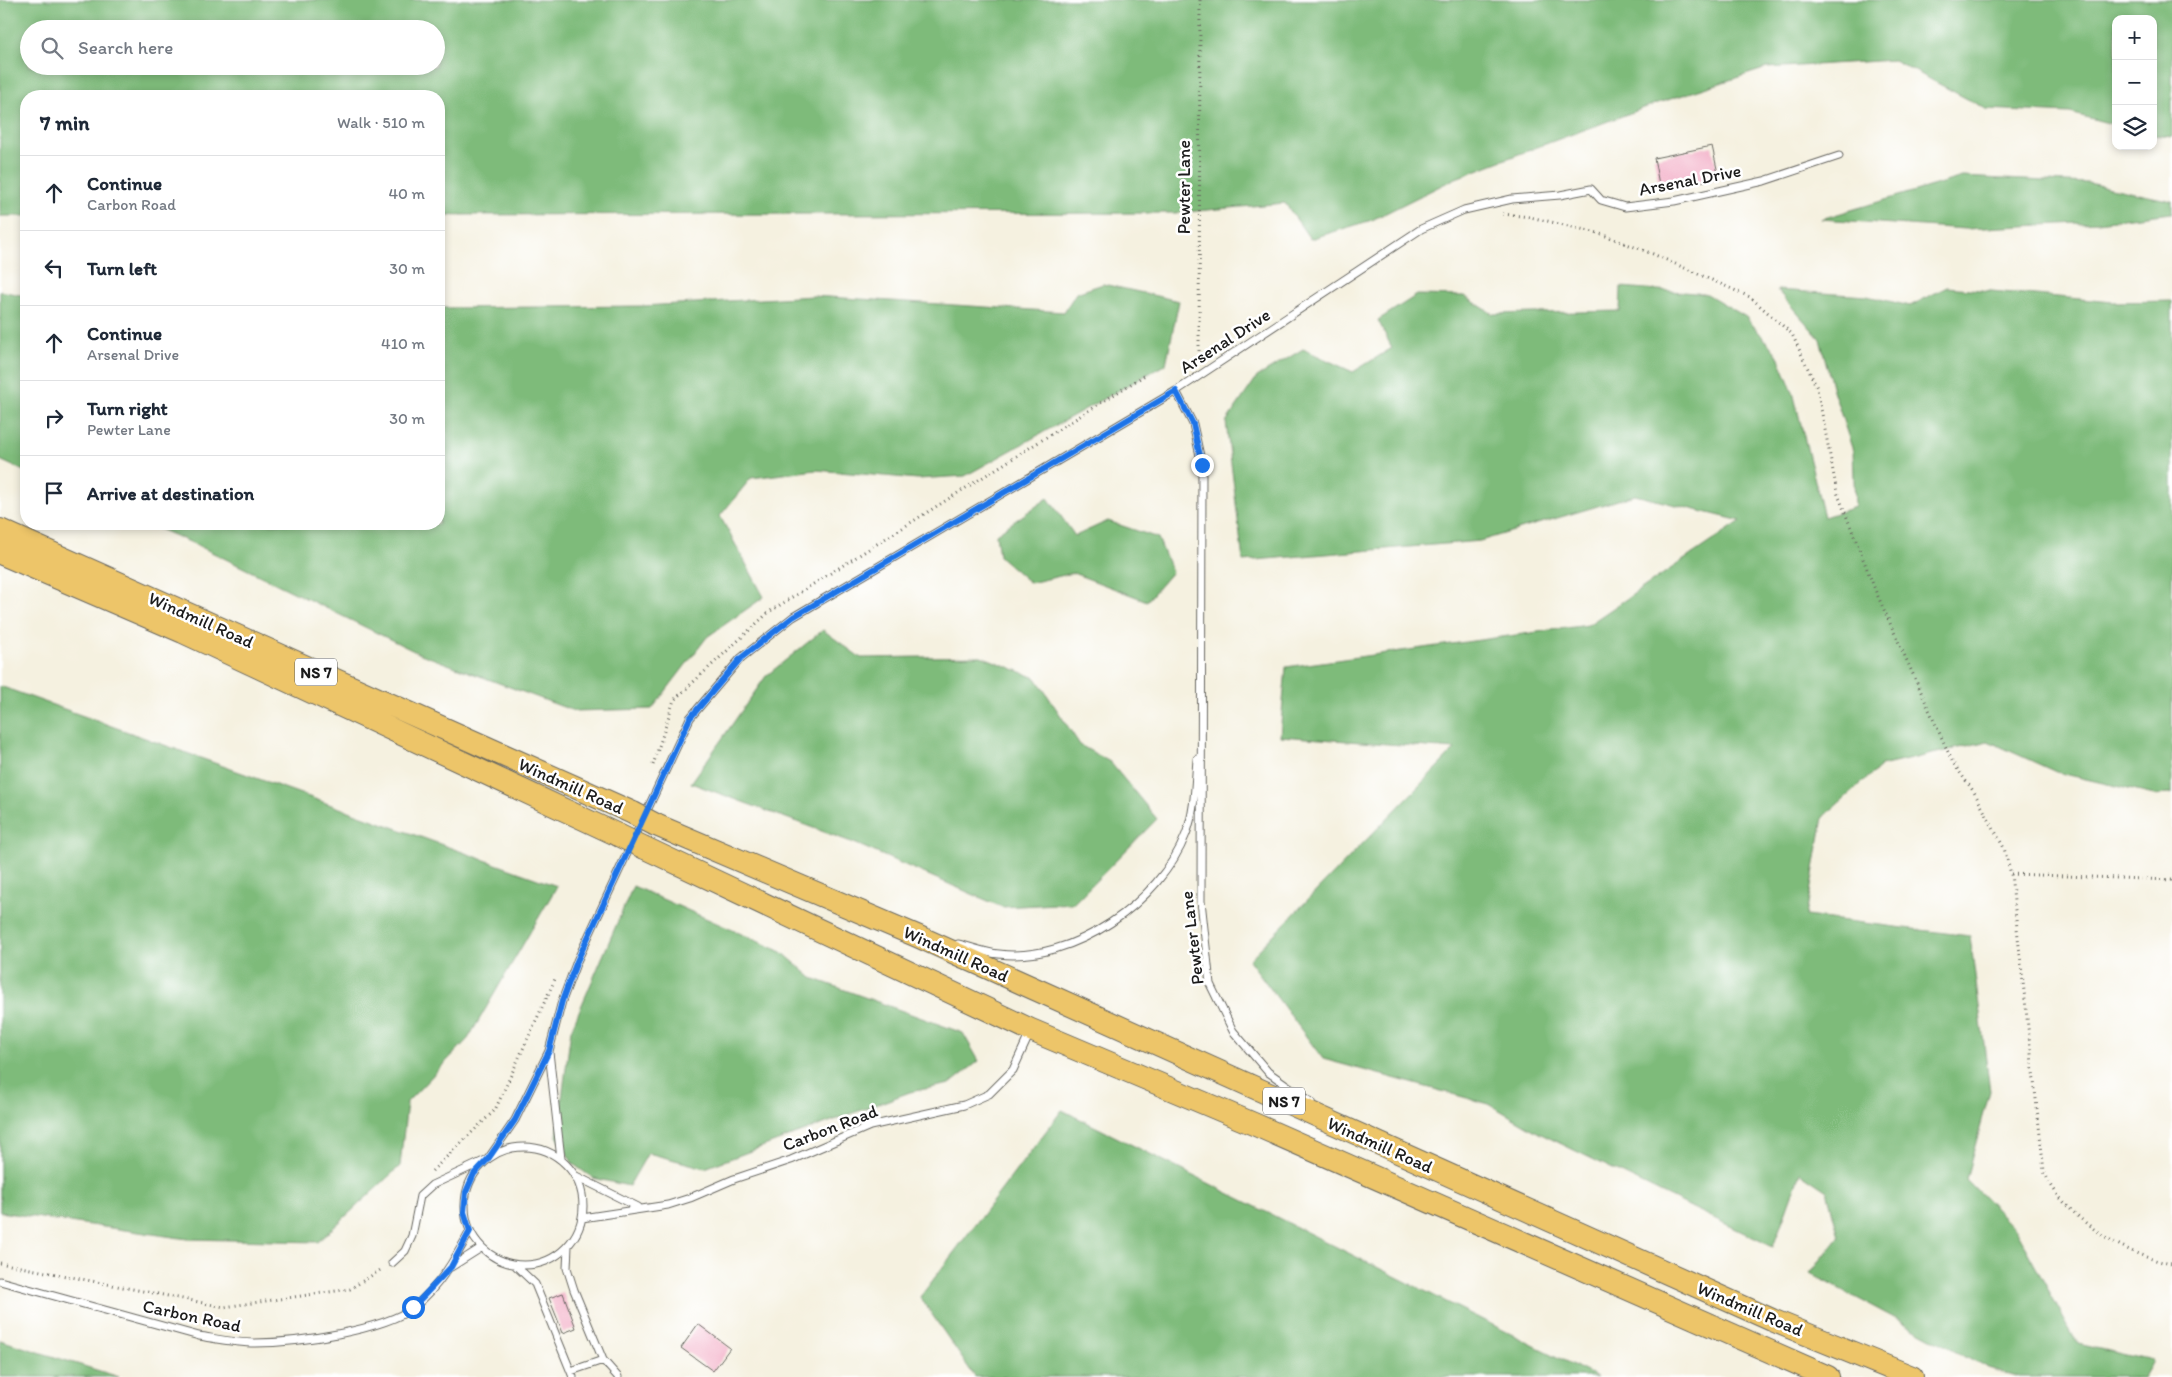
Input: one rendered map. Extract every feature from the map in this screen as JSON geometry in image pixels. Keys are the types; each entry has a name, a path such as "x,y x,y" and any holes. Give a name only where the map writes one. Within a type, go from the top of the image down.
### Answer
{"highway":[{"name":"Windmill Road","path":"0,530 633,813 656,825 809,890 1772,1320 1912,1377"},
{"name":"Windmill Road","path":"0,553 183,632 618,835 894,968 1031,1030 1256,1125 1828,1377"}],"lane":[{"name":"Arsenal Drive","path":"488,1159 515,1120 549,1051 562,1001 577,961 690,718 741,658 793,617 1176,391 1421,229 1464,210 1512,199 1560,195 1591,189 1601,200 1624,206 1674,201 1764,181 1839,156"},
{"name":"Pewter Lane","path":"1176,391 1193,424 1202,465 1201,901 1204,943 1210,984 1233,1031 1268,1072 1301,1096 1326,1111 1459,1174 1490,1194"},
{"name":"Pewter Lane","path":"809,890 836,897 952,942 1000,954 1036,953 1080,940 1106,928 1140,902 1170,863 1186,835 1194,804 1202,709"},
{"name":"Carbon Road","path":"582,1218 668,1205 690,1198 734,1179 792,1160 870,1126 964,1105 989,1094 1013,1070 1031,1030"},
{"name":"Arsenal Drive","path":"549,1051 561,1159"},
{"path":"392,1263 404,1251 412,1236 420,1196 432,1185 506,1150 526,1147 545,1151 561,1159 574,1175 582,1192 582,1218 578,1230 568,1246 552,1258 534,1265 515,1265 497,1260 481,1248 470,1231 464,1212 466,1192 474,1174 488,1159"},
{"path":"574,1175 639,1208"},
{"name":"Carbon Road","path":"451,1267 470,1231"},
{"path":"568,1246 566,1268 603,1360 618,1377"},
{"name":"Carbon Road","path":"0,1281 199,1336 256,1343 350,1331 384,1321 413,1307 451,1267 481,1248"},
{"path":"515,1265 529,1276 535,1284 572,1374 603,1360"}],"path":[{"name":"Pewter Lane","path":"1199,374 1200,0"},
{"path":"1502,214 1530,217 1598,234 1653,254 1750,297 1792,334 1817,388 1837,492 1876,592 1953,763 1974,792 2004,848 2011,874 2044,1171 2051,1188 2079,1216 2125,1249 2172,1264"},
{"path":"652,770 674,700 768,612 1145,376"},
{"path":"2011,874 2172,880"},
{"path":"431,1172 495,1110 557,976"},
{"path":"0,1263 224,1307 350,1289 392,1263"}],"green space":[{"path":"0,0 2172,0 2172,137 2157,135 2157,15 2112,15 2112,124 2070,113 1986,109 1894,60 1767,68 1655,104 1540,146 1456,178 1372,220 1310,239 1285,203 1175,213 445,215 445,90 20,90 20,216 0,216"},
{"path":"1962,177 2088,183 2172,201 2172,213 2098,222 1966,229 1821,219"},
{"path":"1103,284 1179,301 1166,364 965,476 918,479 816,470 751,478 720,516 764,597 707,637 652,709 574,711 418,653 199,546 162,530 445,530 445,308 643,306 813,296 1064,312 1076,293"},
{"path":"1621,287 1707,294 1746,317 1777,354 1793,392 1824,517 1855,507 1853,451 1833,390 1820,339 1777,290 1867,296 1910,306 1947,287 2113,302 2172,301 2172,794 2154,795 2056,772 1988,741 1881,766 1823,817 1806,916 1970,936 1990,1091 1966,1179 2015,1229 2078,1344 2152,1361 2143,1377 2019,1377 1988,1368 1810,1273 1839,1237 1827,1191 1800,1173 1773,1247 1539,1133 1489,1104 1323,1059 1249,960 1455,749 1280,736 1286,667 1588,625 1741,521 1635,495 1480,541 1243,561 1226,422 1257,377 1303,349 1353,372 1392,348 1378,320 1417,295 1464,296 1493,314 1620,311"},
{"path":"0,291 20,295 20,469 0,460"},
{"path":"1048,498 1075,536 1108,521 1158,538 1172,572 1147,601 1073,573 1030,583 999,556 996,534"},
{"path":"823,630 861,658 981,656 1036,678 1080,745 1110,762 1157,819 1074,903 1002,907 854,843 691,783 766,676"},
{"path":"0,686 557,886 468,1039 407,1102 400,1166 318,1242 187,1239 0,1212"},
{"path":"633,886 782,952 812,978 963,1033 979,1061 950,1084 910,1092 705,1168 648,1153 629,1186 593,1178 573,1164 557,1136 571,1030"},
{"path":"1062,1110 1597,1377 975,1377 920,1297"},
{"path":"0,1340 119,1377 0,1377"}],"building":[{"path":"1712,146 1719,178 1660,190 1654,158"},
{"path":"563,1293 576,1328 563,1333 549,1298"},
{"path":"698,1324 730,1348 713,1371 681,1348"}],"route":[{"path":"413,1307 451,1267 470,1231 464,1212 466,1192 474,1174 488,1159 515,1120 549,1051 562,1001 577,961 690,718 741,658 793,617 1176,391 1193,424 1202,465"}]}
